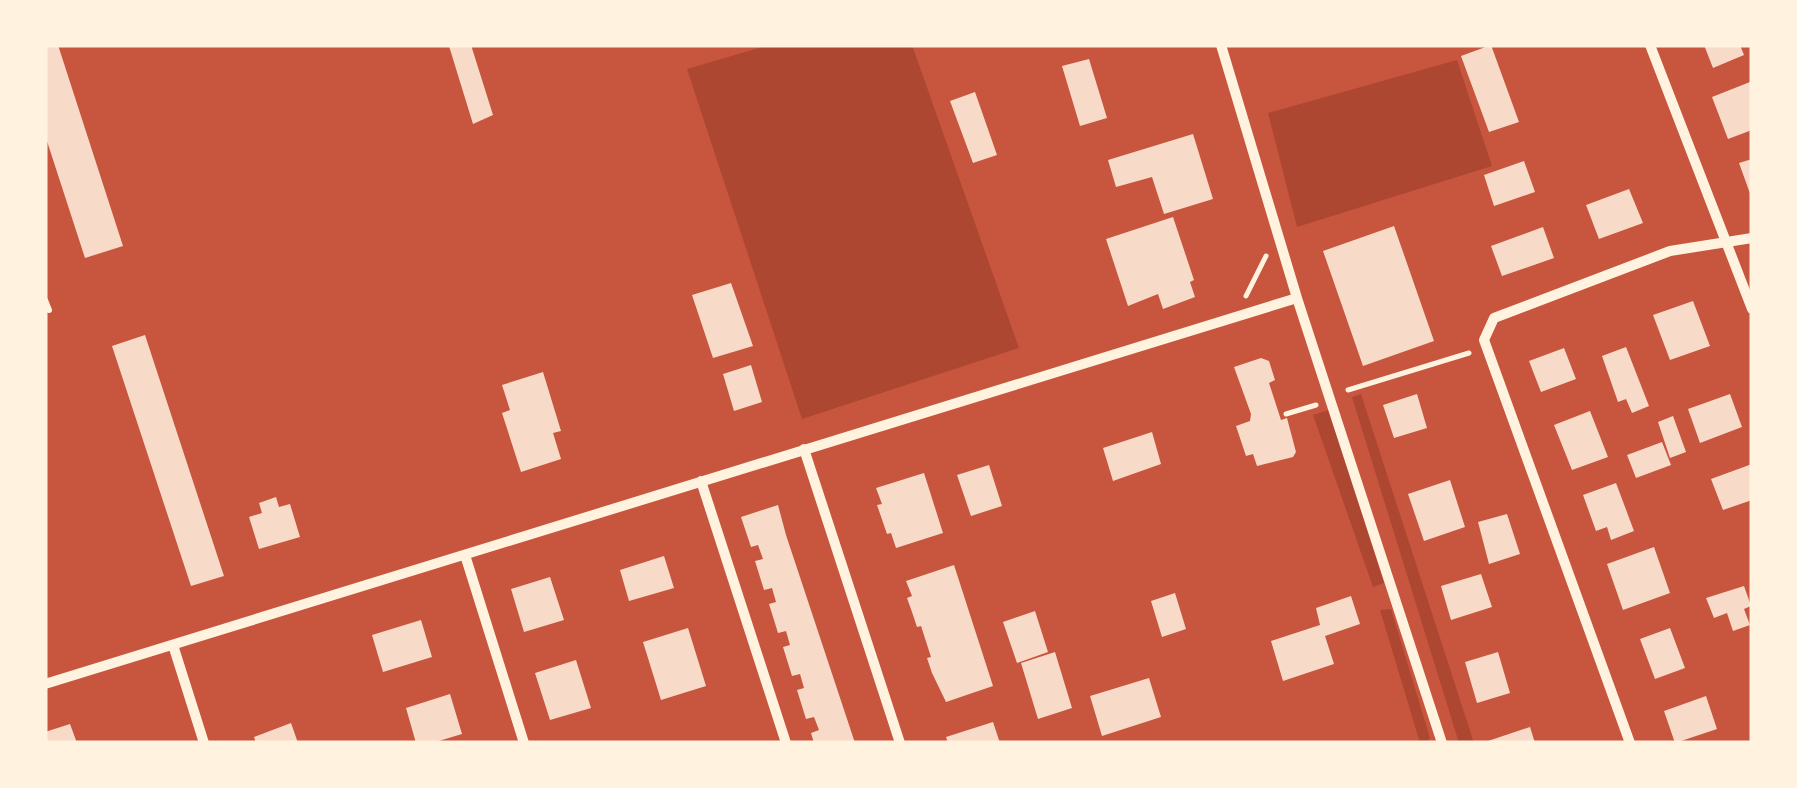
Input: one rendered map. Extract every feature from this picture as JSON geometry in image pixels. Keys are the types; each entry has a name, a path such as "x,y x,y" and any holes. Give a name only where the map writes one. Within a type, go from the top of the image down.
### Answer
{"street":[{"path":"1221,45 1442,743"},
{"path":"1650,45 1752,309"},
{"path":"1630,743 1484,340 1494,318 1670,251 1752,238"},
{"path":"45,684 1298,298"},
{"path":"804,449 900,743"},
{"path":"700,481 786,743"},
{"path":"465,555 524,743"},
{"path":"173,645 204,743"}],"lane":[{"path":"45,300 48,310"}],"path":[{"path":"1243,302 1272,245"},
{"path":"1348,390 1474,351"},
{"path":"1286,414 1324,404"}],"shaded area":[{"path":"769,45 912,45 1019,348 802,419 687,69"},
{"path":"1457,60 1492,166 1297,227 1268,113"},
{"path":"1361,394 1474,743 1459,743 1352,397"},
{"path":"1329,410 1384,583 1373,587 1313,415"},
{"path":"1391,609 1430,738 1425,743 1420,743 1380,610"}],"building":[{"path":"45,45 58,45 123,246 85,258 45,135"},
{"path":"471,45 493,115 473,124 449,46"},
{"path":"1491,45 1519,122 1489,132 1461,56"},
{"path":"1704,45 1740,45 1744,55 1713,68"},
{"path":"1089,59 1107,118 1080,126 1062,66"},
{"path":"1750,82 1752,130 1728,139 1712,97"},
{"path":"975,92 997,155 973,163 950,101"},
{"path":"1193,134 1213,199 1164,214 1152,177 1116,187 1108,160"},
{"path":"1752,159 1752,199 1739,163"},
{"path":"1524,161 1535,192 1494,206 1484,175"},
{"path":"1629,189 1643,223 1599,239 1586,205"},
{"path":"1173,217 1194,280 1190,282 1195,297 1163,309 1158,294 1128,306 1106,239"},
{"path":"1394,226 1434,341 1363,366 1323,251"},
{"path":"1543,227 1554,258 1502,276 1491,246"},
{"path":"731,283 753,346 713,358 692,295"},
{"path":"1693,301 1710,346 1670,360 1653,315"},
{"path":"145,335 224,576 191,586 112,346"},
{"path":"1626,347 1649,406 1632,413 1626,399 1618,402 1602,356"},
{"path":"1564,348 1576,379 1541,392 1529,361"},
{"path":"1261,358 1269,361 1275,380 1269,383 1281,420 1287,418 1296,452 1293,457 1257,466 1253,454 1246,456 1236,426 1250,421 1251,414 1234,367"},
{"path":"751,365 762,402 734,411 723,374"},
{"path":"543,372 561,431 553,433 561,459 521,472 502,413 510,410 502,385"},
{"path":"1417,394 1427,428 1394,438 1383,405"},
{"path":"1730,394 1742,427 1700,443 1688,409"},
{"path":"1590,411 1608,457 1572,470 1554,425"},
{"path":"1673,416 1686,452 1670,458 1658,422"},
{"path":"1152,432 1161,464 1113,481 1103,448"},
{"path":"1662,442 1671,465 1636,478 1627,455"},
{"path":"1752,464 1752,500 1723,510 1711,479"},
{"path":"989,465 1002,506 971,516 957,475"},
{"path":"924,473 943,533 896,548 877,505 882,504 876,488"},
{"path":"1450,480 1465,527 1424,541 1408,494"},
{"path":"1616,483 1634,531 1611,540 1607,527 1596,531 1583,495"},
{"path":"276,497 279,507 290,504 300,537 259,549 249,517 262,513 259,503"},
{"path":"778,505 855,743 814,743 811,733 819,730 814,717 806,719 797,690 804,688 800,674 792,676 783,647 790,645 786,631 778,633 769,604 776,602 772,588 764,590 755,561 763,559 758,545 751,547 741,517"},
{"path":"1507,514 1520,554 1489,564 1478,522"},
{"path":"1654,547 1670,593 1623,610 1607,564"},
{"path":"664,556 674,588 629,601 620,570"},
{"path":"954,565 993,686 946,702 927,658 931,657 921,626 917,627 907,598 912,596 906,581"},
{"path":"1481,574 1492,607 1451,620 1441,586"},
{"path":"550,577 564,620 524,632 511,589"},
{"path":"1744,586 1751,606 1744,609 1750,625 1733,631 1727,613 1714,618 1706,598"},
{"path":"1175,593 1186,629 1162,637 1151,601"},
{"path":"1351,596 1360,624 1325,636 1334,664 1283,681 1271,641 1320,625 1316,608"},
{"path":"1035,611 1048,652 1017,663 1003,622"},
{"path":"421,620 432,657 383,672 372,635"},
{"path":"688,628 706,686 661,700 643,642"},
{"path":"1670,628 1685,668 1655,679 1640,639"},
{"path":"1055,652 1072,708 1038,719 1021,663"},
{"path":"1498,652 1510,693 1477,703 1465,662"},
{"path":"576,660 591,708 550,720 535,673"},
{"path":"1149,678 1161,717 1102,736 1090,696"},
{"path":"450,694 462,734 432,743 416,743 406,708"},
{"path":"1706,696 1717,729 1675,743 1664,711"},
{"path":"993,722 1000,743 948,743 946,737"},
{"path":"291,723 298,743 256,743 254,737"},
{"path":"70,724 77,743 45,743 45,732"},
{"path":"1530,727 1535,743 1485,743 1485,742"}]}
